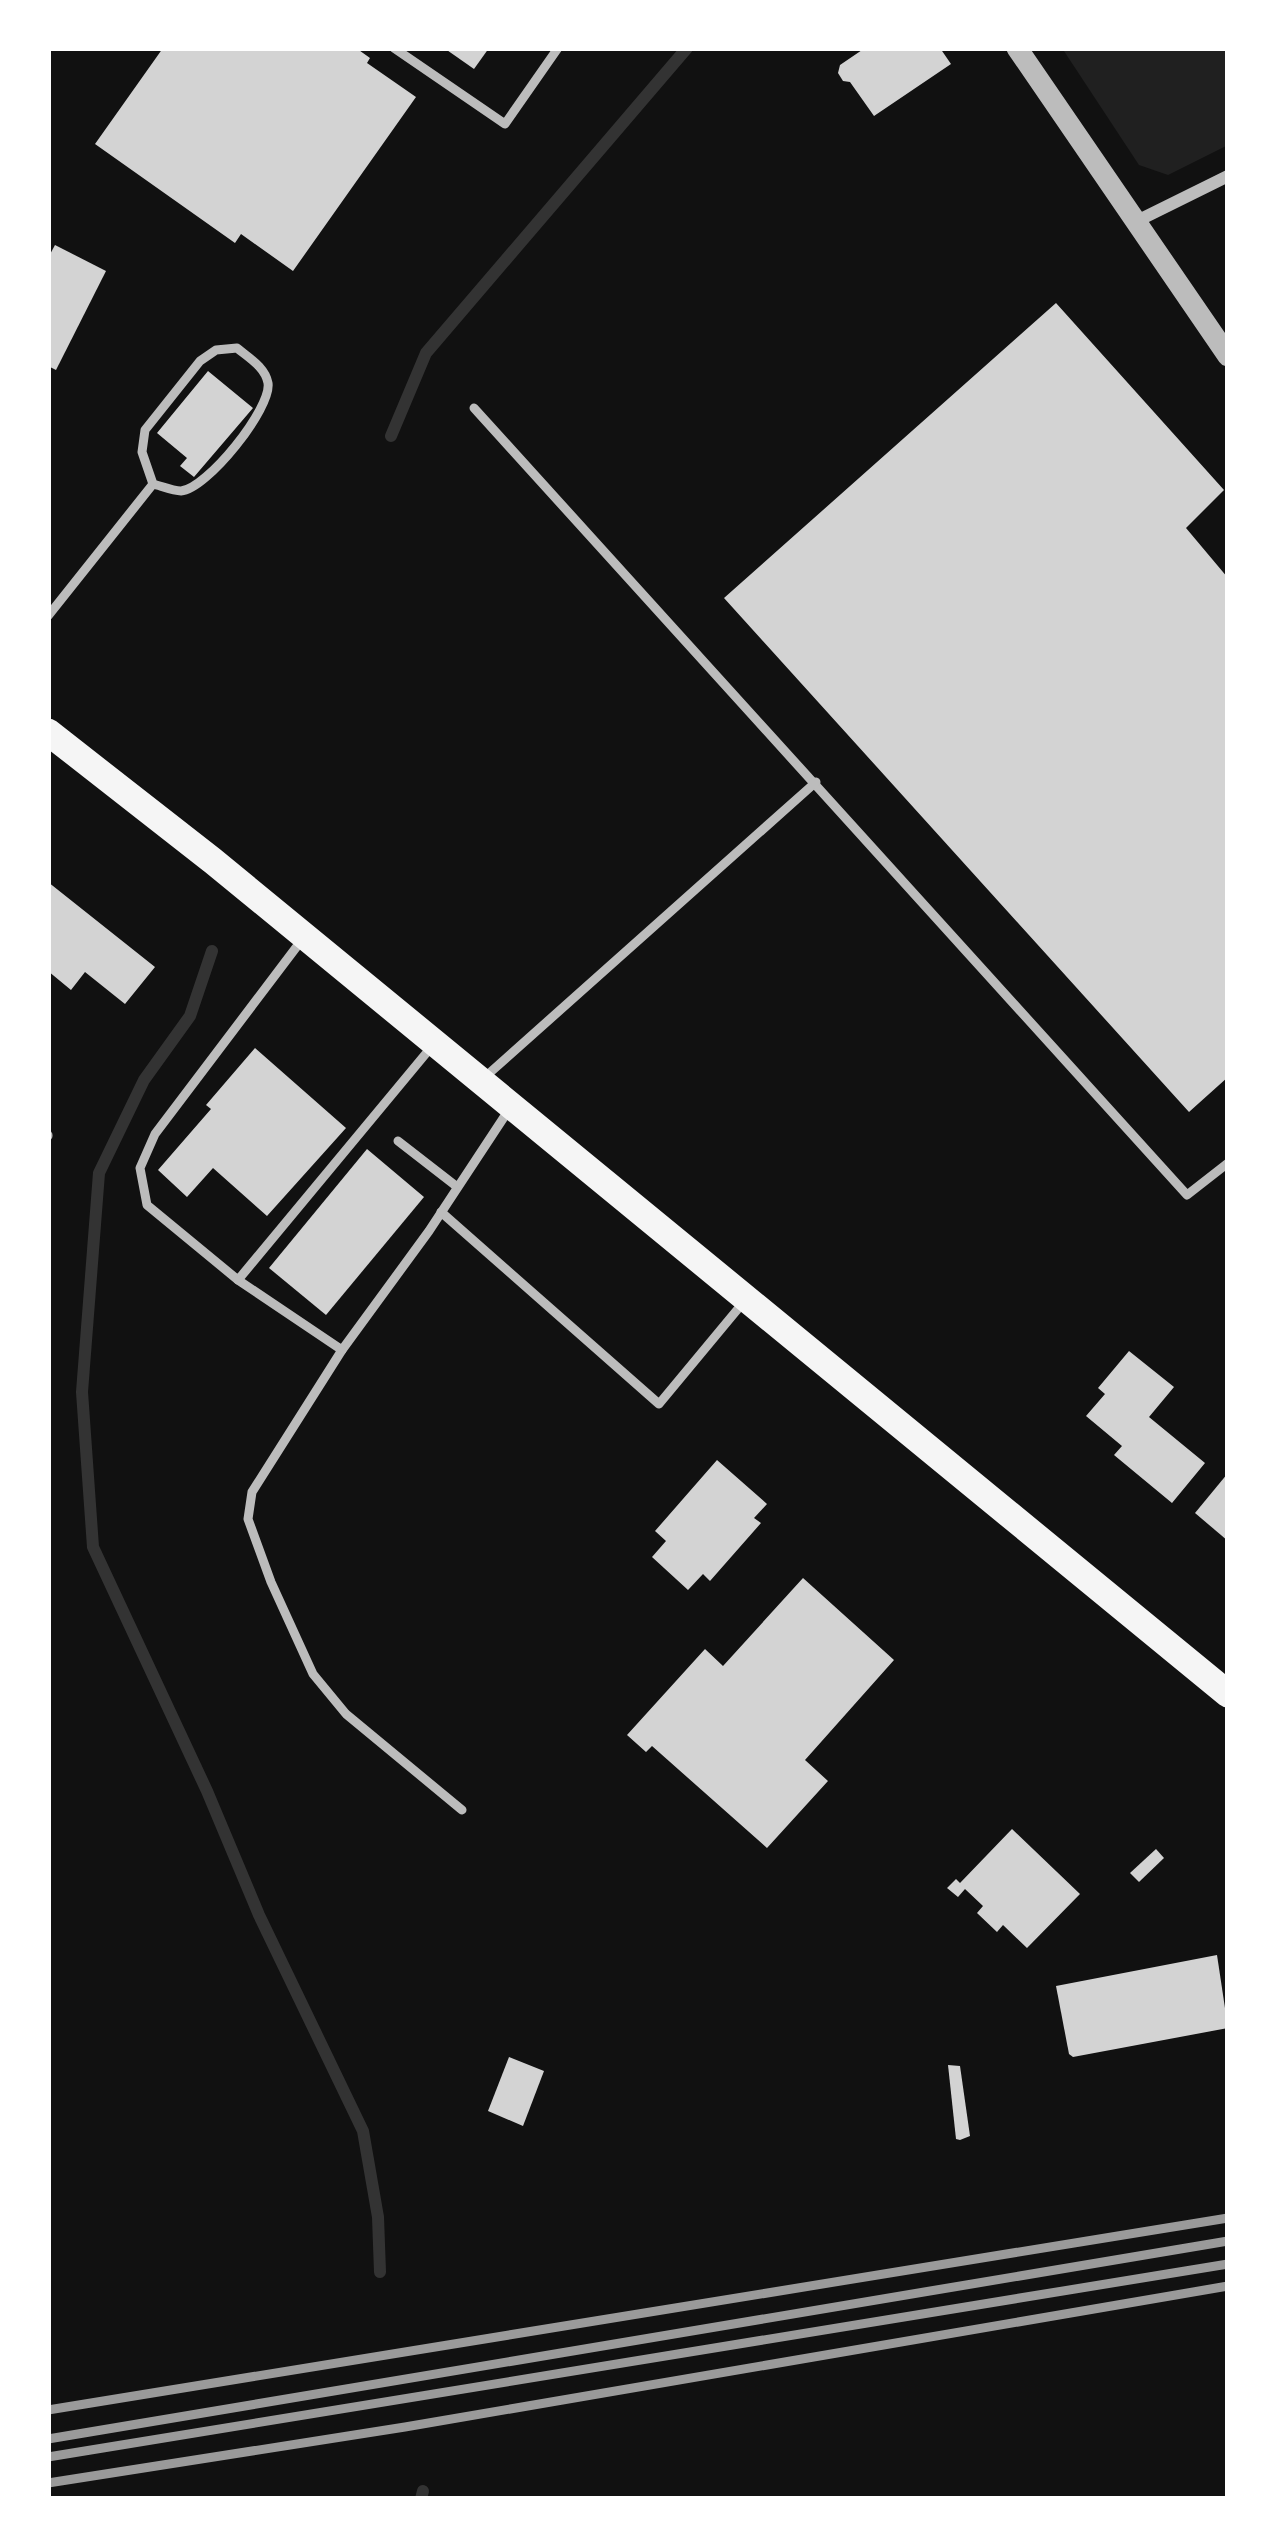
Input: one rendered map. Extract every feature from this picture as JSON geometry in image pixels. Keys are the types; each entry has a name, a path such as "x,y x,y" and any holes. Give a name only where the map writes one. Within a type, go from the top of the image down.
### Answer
{"main road":[{"path":"48,732 304,936 1228,1694"}],"street":[{"path":"1017,48 1228,356"},
{"path":"1134,223 1228,176"}],"lane":[{"path":"394,48 505,124 558,48"},
{"path":"237,348 262,369 269,386 264,407 205,482 181,490 153,484 142,452 145,430 200,361 216,350 237,348"},
{"path":"474,408 1186,1195 1228,1162"},
{"path":"48,616 153,484"},
{"path":"481,1081 816,782"},
{"path":"304,936 155,1134 140,1168 147,1205 238,1280 342,1350"},
{"path":"238,1280 434,1043"},
{"path":"462,1810 346,1714 313,1674 248,1519 253,1492 342,1350 512,1106"},
{"path":"398,1142 455,1186"},
{"path":"441,1212 659,1404 746,1298"}],"shaded area":[{"path":"1062,48 1228,48 1228,145 1168,175 1139,165"}],"building":[{"path":"163,48 356,48 370,58 367,63 416,97 293,271 241,234 235,243 95,144"},
{"path":"444,48 489,48 474,69"},
{"path":"865,48 940,48 951,64 874,116 838,73 840,65"},
{"path":"55,245 106,271 56,370 48,366 48,258"},
{"path":"1056,303 1224,490 1186,528 1228,578 1228,1077 1189,1112 724,598"},
{"path":"208,371 253,408 194,477 180,466 187,458 157,433"},
{"path":"48,882 155,967 125,1004 85,972 71,990 48,971"},
{"path":"255,1048 346,1128 267,1216 213,1168 187,1197 158,1170"},
{"path":"367,1149 424,1197 326,1315 269,1268"},
{"path":"1129,1351 1174,1387 1149,1417 1205,1463 1172,1503 1114,1455 1122,1446 1086,1416 1105,1394 1098,1388"},
{"path":"717,1460 767,1504 754,1518 761,1523 710,1581 703,1574 688,1590 652,1557 666,1541 655,1531"},
{"path":"1228,1473 1228,1541 1195,1513"},
{"path":"803,1578 894,1660 805,1760 828,1781 767,1848 652,1746 646,1752 627,1735 705,1649 723,1666"},
{"path":"1012,1829 1080,1894 1027,1948 1003,1925 997,1932 977,1913 983,1906 965,1889 958,1897 947,1888 956,1879 960,1883"},
{"path":"1156,1849 1164,1858 1139,1882 1130,1873"},
{"path":"1217,1955 1228,2028 1073,2057 1069,2054 1056,1986"},
{"path":"509,2057 544,2071 523,2126 488,2111"},
{"path":"948,2065 960,2066 970,2136 960,2140 956,2139"}],"waterway":[{"path":"391,436 426,353 687,48"},
{"path":"212,951 190,1016 144,1080 99,1173 82,1392 93,1547 259,1915 363,2131 378,2217 380,2272"},
{"path":"421,2499 423,2491"}],"railway":[{"path":"48,2410 1228,2218"},
{"path":"48,2439 1228,2241"},
{"path":"48,2457 1228,2264"},
{"path":"48,2483 1228,2286"}]}
